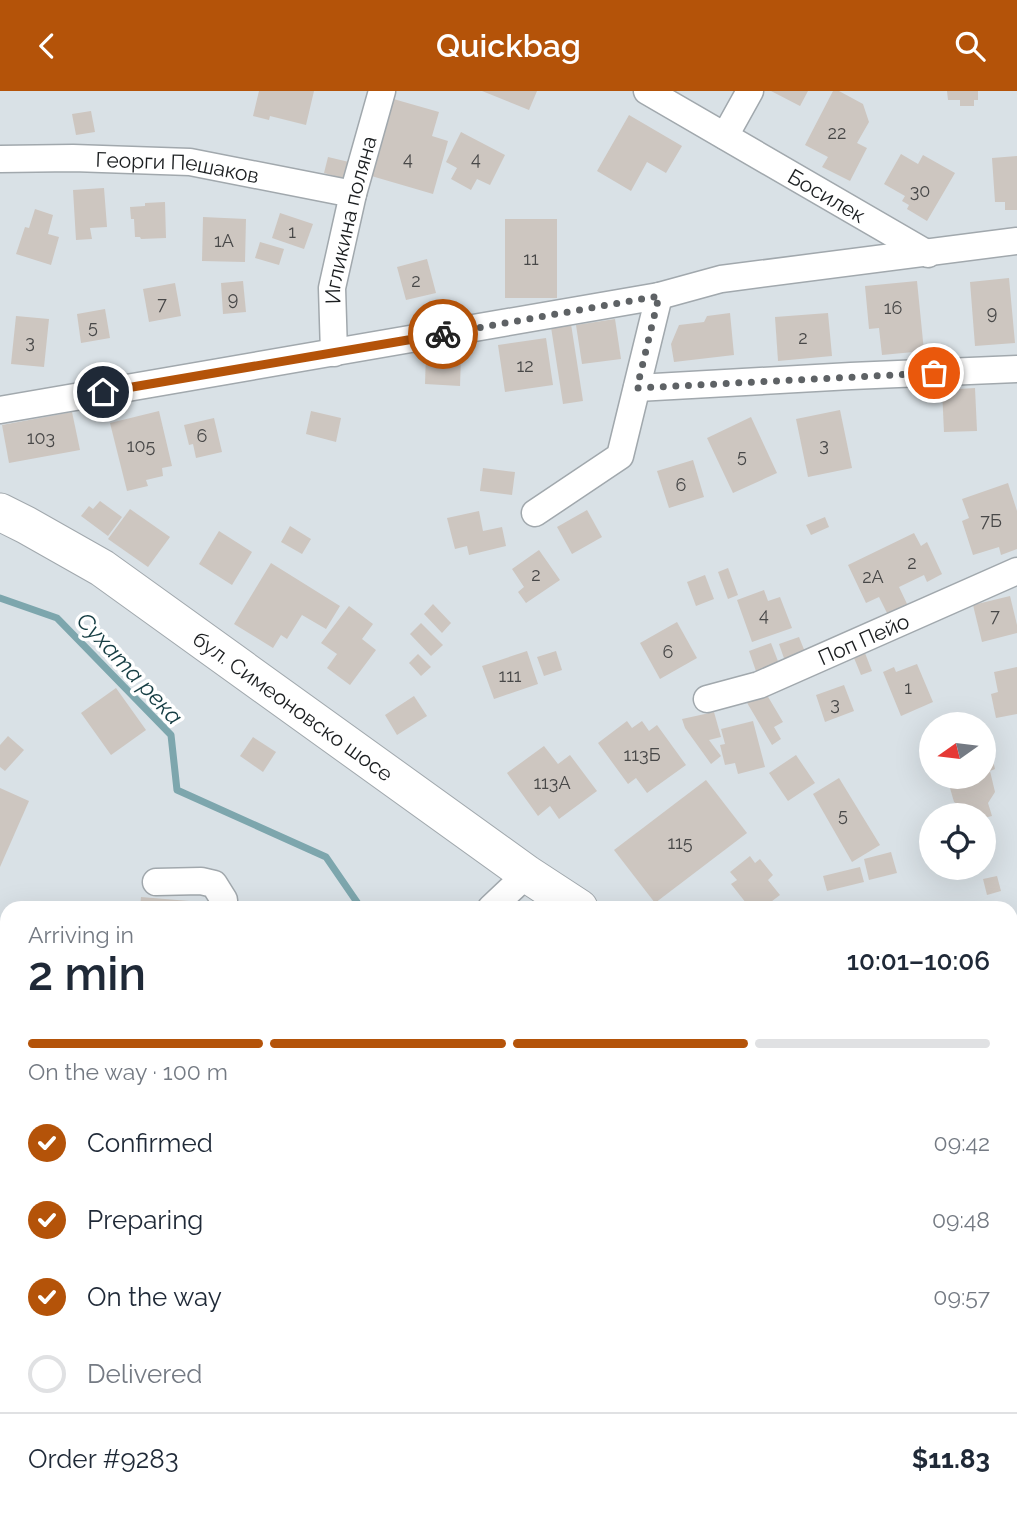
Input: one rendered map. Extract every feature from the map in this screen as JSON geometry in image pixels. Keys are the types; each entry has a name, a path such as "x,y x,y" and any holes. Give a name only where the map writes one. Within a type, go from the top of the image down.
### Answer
{"street":[{"name":"Игликина поляна","path":"334,353 332,288 353,194 382,91"},
{"name":"Босилек","path":"647,91 928,254"},
{"path":"724,136 750,91"},
{"name":"Георги Пешаков","path":"0,159 73,158 190,162 353,194"},
{"path":"0,410 659,296 721,279 1017,241"},
{"path":"535,513 620,456 659,296"},
{"path":"637,388 1017,369"},
{"name":"бул. Симеоновско шосе","path":"0,512 102,568 568,901"},
{"name":"Поп Пейо","path":"707,699 759,685 1017,571"},
{"path":"498,901 527,874"},
{"path":"156,882 201,881 214,884 224,901"}],"building":[{"path":"259,91 314,91 306,125 270,116 269,120 253,116"},
{"path":"482,91 537,91 529,110"},
{"path":"771,91 808,91 800,106"},
{"path":"833,91 839,91 863,104 869,122 857,143 867,148 850,181 822,167 828,157 805,145"},
{"path":"947,91 978,91 978,100 974,100 974,106 960,106 960,100 948,100"},
{"path":"390,98 439,112 432,136 448,141 433,194 368,175"},
{"path":"91,111 95,132 76,135 72,114"},
{"path":"629,115 682,146 666,173 647,162 631,191 597,171"},
{"path":"461,132 505,155 490,185 477,179 471,190 451,179 457,168 446,162"},
{"path":"901,154 918,164 923,155 955,173 927,221 907,209 909,205 902,201 905,196 884,184"},
{"path":"1017,156 1017,210 1005,210 1005,202 995,202 992,158"},
{"path":"328,157 349,162 345,179 324,173"},
{"path":"104,188 107,227 90,228 92,239 76,240 73,190"},
{"path":"165,202 166,238 135,237 130,207"},
{"path":"35,209 53,215 48,234 59,237 51,265 16,254 25,227 29,228"},
{"path":"280,213 313,224 304,249 272,238"},
{"path":"203,217 246,219 245,262 202,261"},
{"path":"505,219 557,219 557,298 505,298"},
{"path":"260,242 284,249 279,265 255,258"},
{"path":"427,259 436,293 406,300 397,267"},
{"path":"1009,278 1015,343 975,346 970,282"},
{"path":"243,281 246,312 223,314 221,283"},
{"path":"917,281 924,351 882,355 879,328 869,329 865,286"},
{"path":"175,283 181,316 149,322 143,289"},
{"path":"105,309 110,338 81,343 77,314"},
{"path":"730,313 734,355 674,362 671,344 679,325 704,322 707,316"},
{"path":"828,313 832,356 778,361 775,317"},
{"path":"16,316 49,319 44,367 11,364"},
{"path":"615,319 621,359 582,364 576,325"},
{"path":"571,324 583,401 563,404 551,327"},
{"path":"546,338 553,385 505,392 498,345"},
{"path":"426,354 461,356 460,386 425,384"},
{"path":"975,388 977,431 944,432 942,390"},
{"path":"840,410 852,468 808,477 796,419"},
{"path":"159,411 172,466 162,468 163,476 146,480 148,486 127,491 110,423"},
{"path":"311,411 341,418 336,442 306,434"},
{"path":"72,412 80,450 9,463 2,425"},
{"path":"751,417 777,473 733,493 707,438"},
{"path":"214,418 222,452 196,458 193,444 189,445 184,425"},
{"path":"693,460 704,497 669,508 657,471"},
{"path":"483,468 515,472 512,495 480,491"},
{"path":"1008,483 1017,511 1017,549 1001,555 999,547 973,555 962,521 969,518 962,499"},
{"path":"100,501 122,517 108,536 81,516 89,506 93,509"},
{"path":"130,509 170,537 148,567 108,539"},
{"path":"587,510 602,537 572,554 557,527"},
{"path":"479,511 483,531 502,527 506,546 469,555 467,546 455,549 447,518"},
{"path":"825,517 829,527 811,535 806,525"},
{"path":"290,526 311,539 302,554 281,542"},
{"path":"219,531 252,552 232,585 199,564"},
{"path":"914,533 921,546 927,542 942,574 927,582 924,575 899,587 908,606 888,615 879,597 866,603 848,565"},
{"path":"539,550 560,580 526,603 518,592 524,587 512,569"},
{"path":"271,563 340,606 326,629 302,615 287,639 281,635 273,648 234,624"},
{"path":"728,568 738,595 728,599 718,572"},
{"path":"705,575 714,599 696,606 687,582"},
{"path":"764,590 768,601 780,597 792,628 752,642 737,600"},
{"path":"1010,596 1017,633 982,642 973,605"},
{"path":"433,604 451,623 442,633 424,614"},
{"path":"349,606 373,624 362,639 376,650 350,685 327,668 337,654 321,643"},
{"path":"677,622 697,658 660,679 640,643"},
{"path":"421,623 443,645 431,656 410,634"},
{"path":"799,637 807,657 786,664 779,644"},
{"path":"771,643 781,669 758,677 749,651"},
{"path":"863,648 872,671 861,675 852,653"},
{"path":"527,651 538,684 494,699 482,666"},
{"path":"556,651 562,670 544,676 537,657"},
{"path":"418,654 431,667 421,676 409,663"},
{"path":"917,664 933,702 901,716 883,672 894,667 896,672"},
{"path":"1017,667 1017,714 996,718 991,694 998,692 994,672"},
{"path":"844,685 854,711 825,722 816,695"},
{"path":"116,688 146,730 111,755 81,713"},
{"path":"764,690 783,722 774,727 781,739 772,745 746,701"},
{"path":"414,696 427,716 397,735 385,715"},
{"path":"714,712 721,737 709,740 721,756 711,764 685,728 682,719"},
{"path":"627,721 632,728 642,721 649,731 657,725 686,765 647,793 636,778 628,784 598,743"},
{"path":"753,721 765,767 738,774 735,763 725,765 720,745 725,744 721,729"},
{"path":"8,736 24,750 5,771 0,767 0,745"},
{"path":"253,737 276,752 263,772 240,756"},
{"path":"544,746 558,764 570,755 597,791 559,819 550,806 538,816 507,773"},
{"path":"796,755 815,783 788,801 769,773"},
{"path":"839,778 880,845 852,862 813,794"},
{"path":"706,780 747,833 658,901 653,901 614,850"},
{"path":"0,788 29,801 0,867"},
{"path":"950,789 994,789 988,803 954,802"},
{"path":"891,852 897,873 869,880 864,859"},
{"path":"750,856 755,863 760,859 773,875 768,880 780,895 772,901 744,901 731,884 737,880 730,872"},
{"path":"860,867 864,882 827,891 823,876"},
{"path":"996,876 1001,891 987,895 983,880 996,880"},
{"path":"141,897 189,901 141,901"}],"waterway":[{"name":"Сухата река","path":"0,598 57,618 171,735 177,790 326,857 356,901"}],"way so far":[{"path":"443,334 659,296 637,388 934,373"}],"route":[{"path":"103,392 443,334"}]}
